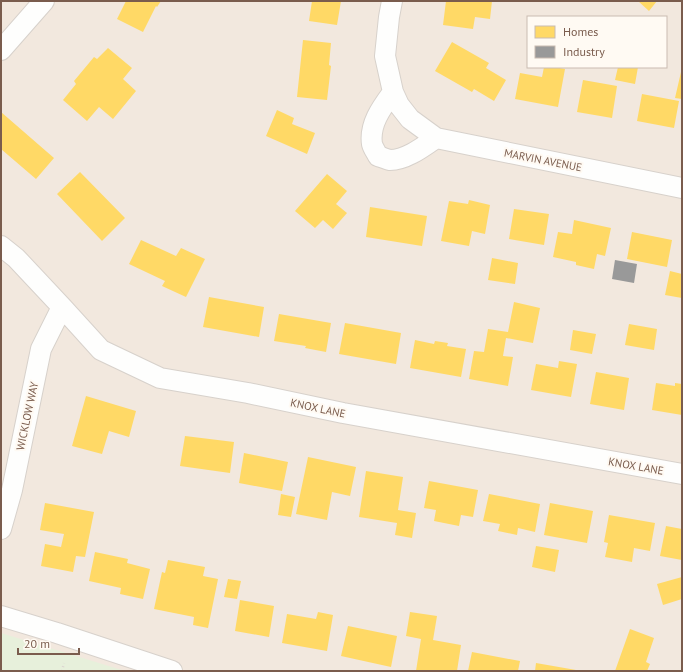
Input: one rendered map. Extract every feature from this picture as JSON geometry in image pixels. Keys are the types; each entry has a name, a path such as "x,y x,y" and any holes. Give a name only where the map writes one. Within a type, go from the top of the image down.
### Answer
{"street":[{"path":"1,50 44,1"},
{"name":"MARVIN AVENUE","path":"392,1 385,56 393,92 399,105 410,119 436,138 682,188"},
{"path":"393,92 380,110 372,130 372,146 378,156 390,160 401,158 416,152 436,138"},
{"name":"KNOX LANE","path":"1,246 16,258 101,350 160,378 248,393 343,413 682,474"},
{"name":"WICKLOW WAY","path":"1,529 12,490 41,349 62,307"},
{"path":"1,616 172,671"}],"path":[{"path":"62,671 64,663"}],"shaded area":[{"path":"1,1 682,1 682,671 1,671"}],"green space":[{"path":"1,633 125,671 1,671"}],"building: Homes":[{"path":"126,1 161,1 157,7 156,6 143,32 117,19"},
{"path":"312,1 341,1 337,25 309,21"},
{"path":"446,1 492,1 490,19 475,17 473,29 443,25"},
{"path":"638,1 657,1 649,11"},
{"path":"303,40 331,43 329,65 331,66 327,100 297,97"},
{"path":"452,42 489,63 486,68 506,80 494,101 474,89 472,92 435,71"},
{"path":"108,48 132,68 123,79 136,91 113,119 99,107 87,121 63,100 76,84 74,81 94,57 97,59"},
{"path":"544,68 565,69 558,107 515,99 520,73 542,77"},
{"path":"618,68 638,68 635,84 615,80"},
{"path":"681,72 682,73 682,99 675,98"},
{"path":"583,80 617,86 612,118 577,112"},
{"path":"642,94 679,101 674,128 637,121"},
{"path":"277,110 294,118 292,124 315,133 307,154 266,136"},
{"path":"1,112 54,158 36,179 1,149"},
{"path":"80,172 125,218 102,241 57,194"},
{"path":"327,174 347,191 336,204 347,213 333,229 323,220 315,228 295,211"},
{"path":"469,200 490,205 485,234 472,231 469,246 441,241 449,201 468,204"},
{"path":"370,207 427,216 422,246 366,237"},
{"path":"514,209 549,214 544,245 509,239"},
{"path":"574,220 611,228 605,256 597,254 594,269 576,265 576,262 553,257 558,232 572,234"},
{"path":"632,232 672,240 667,267 627,259"},
{"path":"141,240 176,256 181,248 205,259 186,297 162,286 165,281 129,264"},
{"path":"492,258 518,263 515,284 488,280"},
{"path":"670,271 682,274 682,298 665,295"},
{"path":"209,297 264,307 259,337 203,327"},
{"path":"514,302 540,308 533,343 506,338 503,356 513,357 508,386 469,379 474,351 484,352 488,329 508,332"},
{"path":"279,314 331,323 326,352 305,348 306,346 274,341"},
{"path":"345,323 401,333 396,364 339,354"},
{"path":"629,324 657,329 654,350 625,345"},
{"path":"573,330 596,334 592,354 570,350"},
{"path":"415,340 434,344 435,341 448,343 447,346 466,349 461,377 410,368"},
{"path":"559,361 577,364 571,397 531,390 536,364 558,368"},
{"path":"596,372 629,378 624,410 590,404"},
{"path":"656,383 675,386 675,383 682,384 682,415 652,410"},
{"path":"86,396 136,411 129,437 109,431 102,454 72,446"},
{"path":"185,436 234,442 230,473 180,466"},
{"path":"244,453 288,462 282,491 239,483"},
{"path":"308,457 356,467 350,496 332,492 327,520 296,514"},
{"path":"366,471 403,477 398,510 416,513 412,538 395,535 397,523 359,517"},
{"path":"429,481 478,490 473,517 461,515 459,526 434,521 436,510 424,508"},
{"path":"281,494 295,497 291,517 278,515"},
{"path":"489,494 540,504 535,532 518,528 517,535 498,531 500,524 483,521"},
{"path":"45,503 94,512 85,557 76,556 73,572 41,566 45,544 61,547 64,534 40,530"},
{"path":"550,503 593,511 587,543 544,535"},
{"path":"609,515 655,523 650,551 634,548 632,562 605,557 608,543 604,542"},
{"path":"666,526 682,529 682,560 660,556"},
{"path":"536,546 559,550 555,572 532,567"},
{"path":"95,552 128,559 127,563 150,569 143,599 120,594 121,588 89,581"},
{"path":"168,560 205,567 203,576 218,579 208,628 193,625 194,617 154,609 162,572 165,573"},
{"path":"682,577 682,599 663,605 657,584"},
{"path":"228,579 241,581 237,599 224,597"},
{"path":"240,600 274,606 269,637 235,631"},
{"path":"318,612 333,615 327,651 282,643 287,614 316,619"},
{"path":"410,612 437,616 433,640 461,645 457,671 416,671 421,639 406,636"},
{"path":"348,626 397,636 391,667 341,656"},
{"path":"630,629 654,638 646,662 650,664 647,671 615,671"},
{"path":"472,652 520,661 518,671 468,671"},
{"path":"536,663 576,670 576,671 535,671"}],"building: Industry":[{"path":"615,260 637,264 634,283 612,279"}]}
